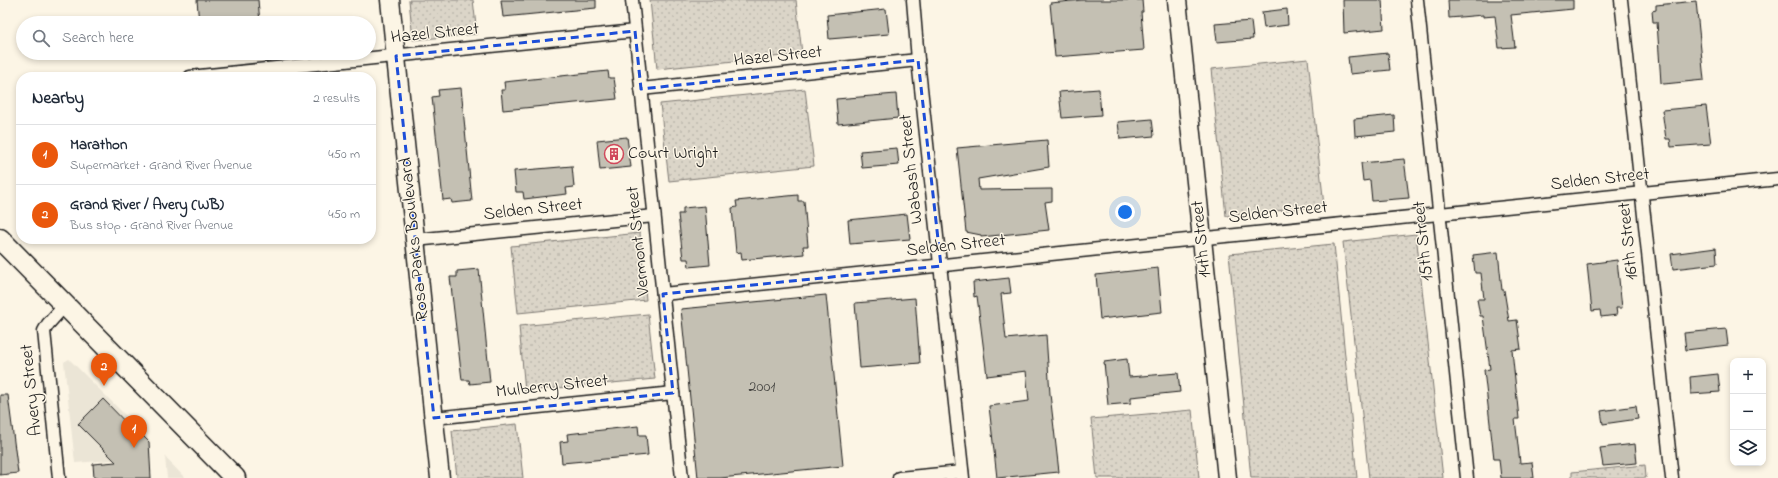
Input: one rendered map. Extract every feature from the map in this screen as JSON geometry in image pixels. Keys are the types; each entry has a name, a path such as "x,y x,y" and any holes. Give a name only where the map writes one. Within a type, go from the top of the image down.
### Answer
{"main road":[{"path":"0,239 234,478"}],"street":[{"name":"Rosa Parks Boulevard","path":"390,0 440,478"},
{"name":"Vermont Street","path":"632,0 682,478"},
{"name":"Wabash Street","path":"913,0 918,60 963,475"},
{"name":"14th Street","path":"1177,0 1227,478"},
{"name":"15th Street","path":"1417,0 1467,478"},
{"name":"16th Street","path":"1622,0 1672,478"},
{"name":"Hazel Street","path":"376,58 635,31"},
{"name":"Hazel Street","path":"239,72 357,60"},
{"name":"Hazel Street","path":"641,88 918,60"},
{"name":"Selden Street","path":"662,294 1778,179"},
{"name":"Selden Street","path":"415,240 654,216"},
{"name":"Avery Street","path":"59,478 44,331 48,324 65,305"},
{"name":"Mulberry Street","path":"434,418 673,393"},
{"path":"899,478 963,475"}],"highlighted area":[{"path":"635,31 641,89 918,60 941,266 663,294 673,393 434,418 396,56"}],"shaded area":[{"path":"409,0 473,0 477,34 413,40"},
{"path":"650,0 796,0 802,54 657,69"},
{"path":"1308,59 1324,206 1226,216 1211,69"},
{"path":"805,89 814,166 669,181 660,104"},
{"path":"640,233 646,300 518,313 511,246"},
{"path":"1416,234 1443,478 1369,478 1343,242"},
{"path":"1334,244 1357,478 1251,478 1229,254"},
{"path":"648,314 655,379 525,391 519,326"},
{"path":"69,359 150,440 151,457 75,463 64,362"},
{"path":"1192,410 1199,478 1097,478 1091,419"},
{"path":"517,424 523,478 457,478 452,431"},
{"path":"165,457 185,478 167,478"},
{"path":"1645,465 1646,478 1572,478 1572,472"}],"building":[{"path":"197,0 258,0 259,16 198,16"},
{"path":"501,0 596,0 596,8 503,17"},
{"path":"1083,0 1142,0 1143,12 1141,12 1144,50 1055,57 1050,3"},
{"path":"1343,0 1382,0 1384,29 1344,33"},
{"path":"1448,0 1573,0 1573,9 1511,15 1515,47 1499,48 1495,16 1483,17 1483,15 1449,18"},
{"path":"1696,1 1704,80 1664,84 1661,83 1657,22 1653,22 1652,11 1656,10 1656,5"},
{"path":"886,9 889,34 829,39 827,15"},
{"path":"1287,9 1288,25 1264,28 1262,12"},
{"path":"1251,21 1253,39 1217,42 1215,24"},
{"path":"1388,53 1390,70 1350,74 1348,57"},
{"path":"608,71 609,78 614,78 617,99 503,110 501,90 505,90 504,82"},
{"path":"461,88 472,201 452,203 451,199 443,200 432,97 439,96 438,90"},
{"path":"1099,89 1101,115 1062,118 1059,92"},
{"path":"896,94 898,118 838,124 836,99"},
{"path":"1706,106 1711,144 1671,147 1670,139 1666,139 1662,110"},
{"path":"1394,115 1395,132 1355,136 1354,119"},
{"path":"1152,119 1154,136 1120,139 1118,122"},
{"name":"Court Wright","path":"627,137 631,167 600,170 597,140"},
{"path":"1047,140 1049,167 978,179 979,190 1052,189 1052,201 1045,202 1049,230 981,237 981,235 966,232 957,148"},
{"path":"897,148 899,165 862,168 860,151"},
{"path":"1404,159 1409,198 1372,201 1370,180 1363,181 1361,163"},
{"path":"572,166 574,187 566,188 567,194 524,199 523,192 516,192 514,171"},
{"path":"798,195 798,201 804,201 808,246 803,246 804,254 742,260 741,252 736,253 732,208 737,207 736,201"},
{"path":"705,206 710,265 689,267 688,259 683,259 678,214 683,214 683,208"},
{"path":"907,214 910,239 850,244 848,220"},
{"path":"1716,248 1717,264 1673,269 1671,254"},
{"path":"1498,252 1502,290 1504,290 1509,321 1517,320 1521,349 1512,350 1519,419 1515,419 1520,463 1532,462 1534,478 1501,478 1499,459 1494,459 1484,370 1490,369 1483,316 1480,316 1477,299 1484,299 1481,273 1475,273 1473,255"},
{"path":"1617,260 1622,308 1616,308 1617,315 1601,317 1600,310 1592,311 1587,264"},
{"path":"1158,268 1162,312 1100,319 1096,275"},
{"path":"479,269 490,382 470,384 469,380 462,380 450,277 457,277 457,271"},
{"path":"1009,278 1011,293 1001,294 1006,339 1046,335 1050,394 1059,472 997,478 989,406 1029,401 1026,371 987,376 977,296 974,297 973,282"},
{"path":"826,295 843,466 720,478 698,478 681,309"},
{"path":"915,298 920,363 860,368 855,303"},
{"path":"1726,329 1728,345 1686,350 1684,333"},
{"path":"1127,359 1129,377 1178,373 1180,392 1131,397 1131,403 1108,405 1104,362"},
{"path":"1718,374 1720,392 1691,394 1690,377"},
{"path":"0,395 8,395 18,473 0,475"},
{"path":"103,399 137,434 139,432 149,442 151,478 94,478 93,464 116,462 78,424"},
{"path":"1636,406 1638,419 1603,424 1601,411"},
{"path":"638,426 639,435 646,435 648,455 562,463 560,442 568,441 567,434"},
{"path":"1635,444 1637,463 1603,466 1600,448"}],"place":[{"name":"Court Wright","path":"614,154"},
{"name":"Grand River / Avery (WB)","path":"104,386"},
{"name":"Marathon","path":"134,448"}]}
